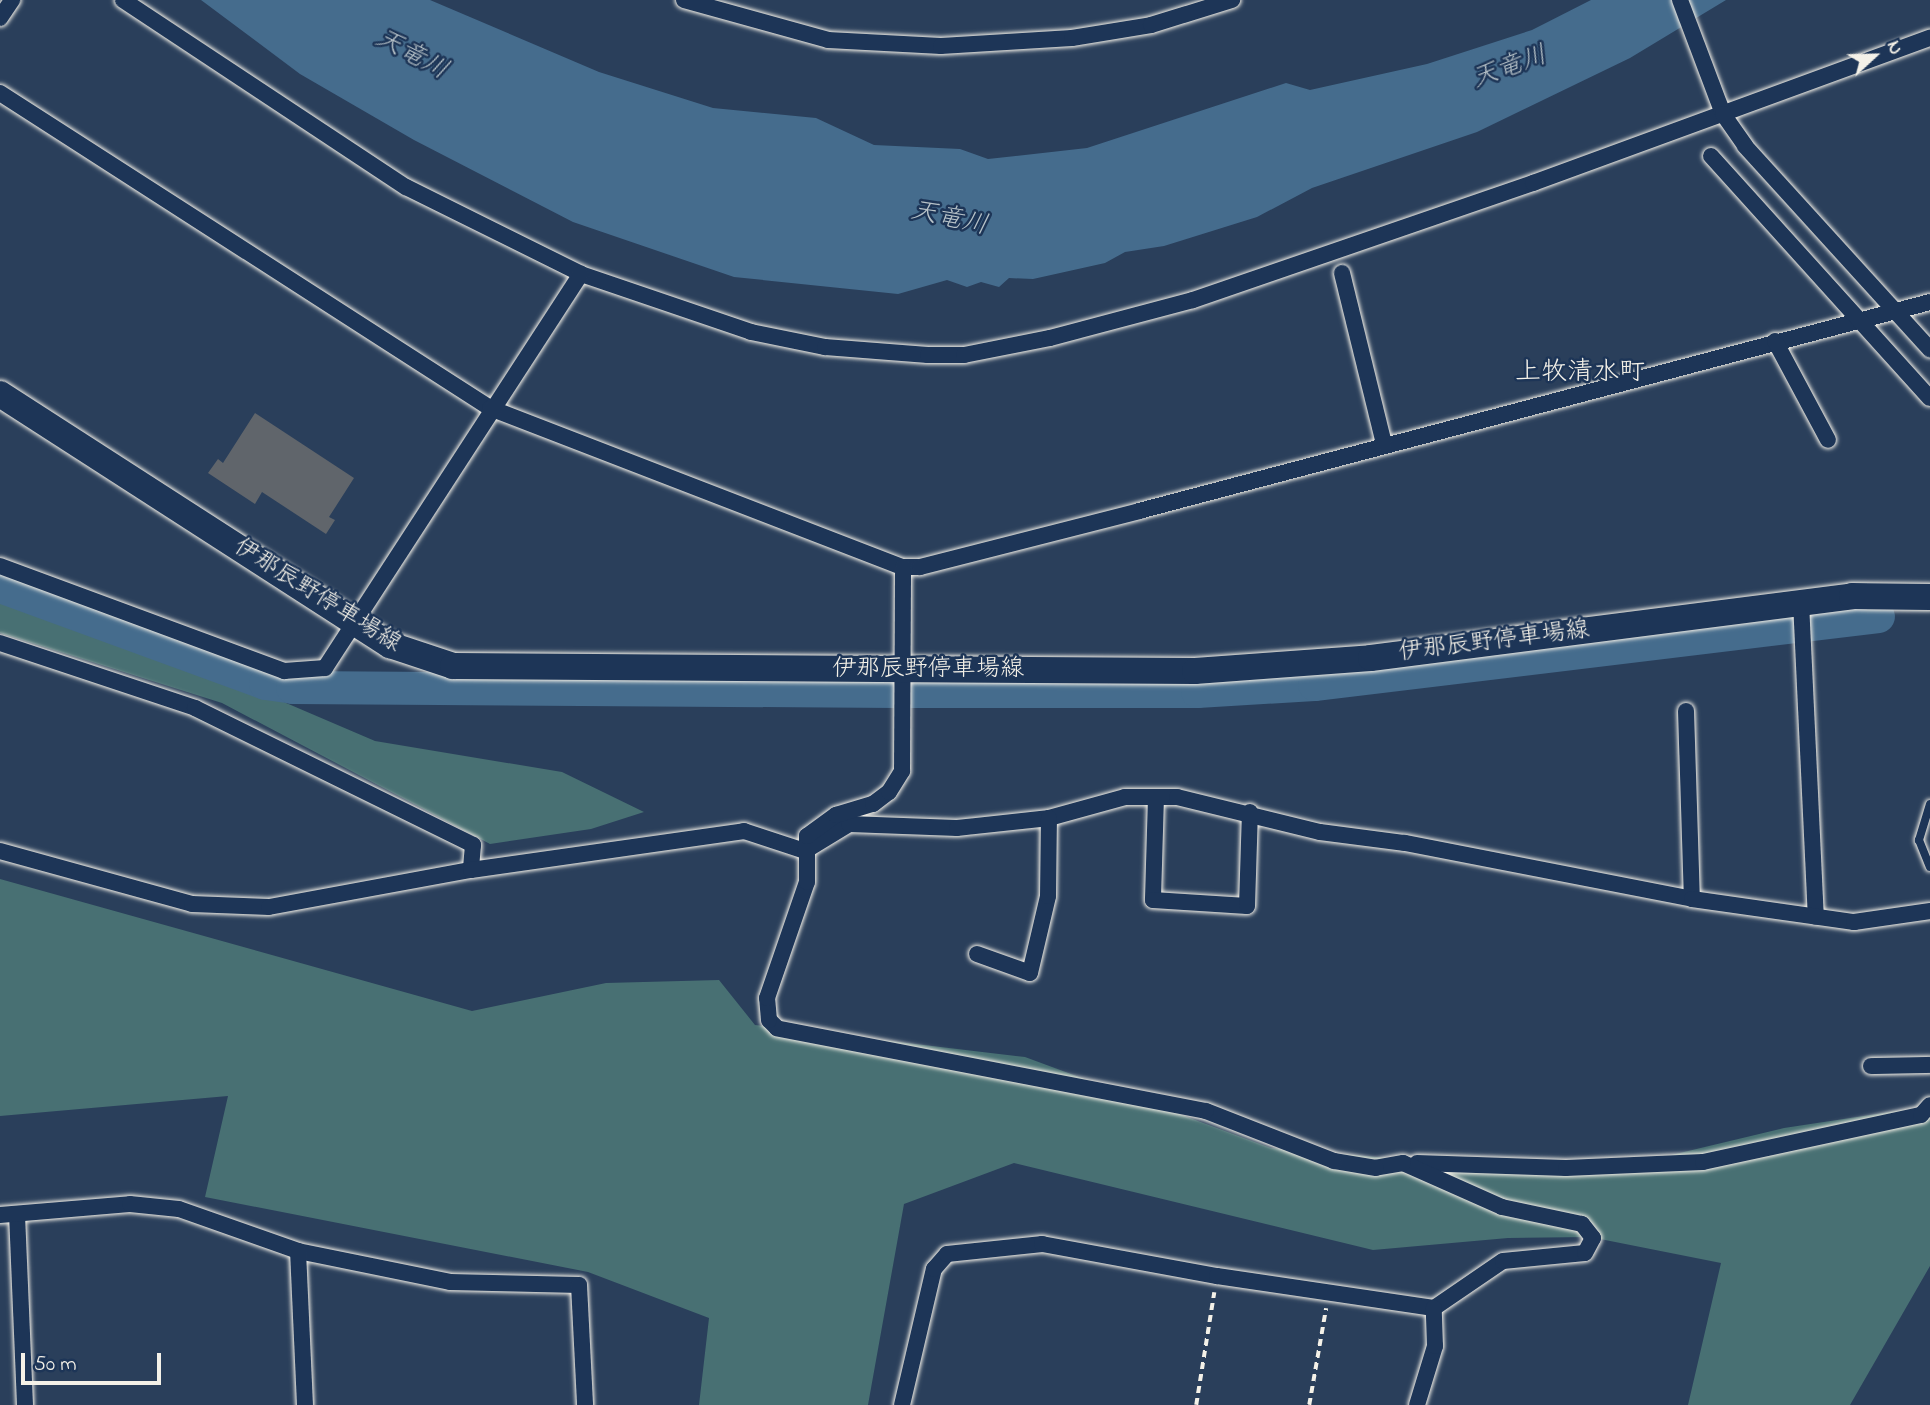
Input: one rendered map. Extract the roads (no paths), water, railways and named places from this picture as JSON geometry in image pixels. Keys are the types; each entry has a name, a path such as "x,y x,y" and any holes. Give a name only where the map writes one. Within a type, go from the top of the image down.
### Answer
{"main road":[{"name":"伊那辰野停車場線","path":"0,394 390,645 453,666 902,671 1271,667 1801,602 1924,593"}],"street":[{"path":"0,18 12,0"},
{"path":"123,0 406,187 580,274 751,332 848,349 964,355 1051,338 1193,300 1720,108 1930,38"},
{"path":"684,0 715,5 828,40 941,46 1072,38 1151,25 1232,0"},
{"path":"1680,0 1720,108 1745,146 1930,349"},
{"path":"0,93 490,408 903,567 920,567 1930,302"},
{"path":"1711,156 1930,398"},
{"path":"1342,273 1384,444"},
{"path":"0,566 284,671 325,668 490,408 580,274"},
{"path":"1775,341 1828,440"},
{"path":"903,567 902,771 889,792 873,804 836,815 815,827 804,851 807,882 767,998 769,1020 777,1028 1014,1076 1155,1098 1206,1111 1334,1161 1376,1168 1403,1163 1566,1168 1703,1162 1921,1115 1930,1105"},
{"path":"1801,602 1816,917"},
{"path":"0,643 195,708 473,845 471,870"},
{"path":"1686,711 1692,899"},
{"path":"0,850 192,904 269,907 471,870 744,831 804,851 849,824 957,828 1049,818 1125,797 1156,797 1250,812 1320,831 1405,843 1692,899 1854,922 1930,911"},
{"path":"1156,797 1153,900 1247,906 1250,812"},
{"path":"977,954 1030,973 1048,897 1049,818"},
{"path":"1871,1066 1930,1065"},
{"path":"902,1405 934,1269 947,1254 1042,1244 1217,1276 1434,1308 1503,1261 1585,1253 1593,1238 1582,1224 1502,1207 1403,1163"},
{"path":"0,1215 130,1204 179,1209 298,1251 450,1282 579,1285 585,1405"},
{"path":"17,1214 25,1405"},
{"path":"298,1251 305,1405"},
{"path":"1417,1405 1435,1346 1434,1308"}],"lane":[{"path":"1930,804 1919,840 1930,867"}],"water":[{"name":"天竜川","path":"201,0 430,0 599,72 713,108 816,118 874,145 960,149 988,159 1087,148 1286,83 1310,90 1427,64 1532,30 1591,0 1726,0 1630,58 1477,132 1312,188 1257,217 1164,246 1125,252 1105,263 1033,279 1009,278 999,287 981,282 967,287 947,280 898,294 734,277 573,222 414,140 300,74"}],"waterway":[{"path":"0,586 265,683 292,687 896,691"},
{"path":"908,691 1197,691 1314,684 1878,616"}],"district":[{"name":"上牧清水町","path":"1580,374"}]}
